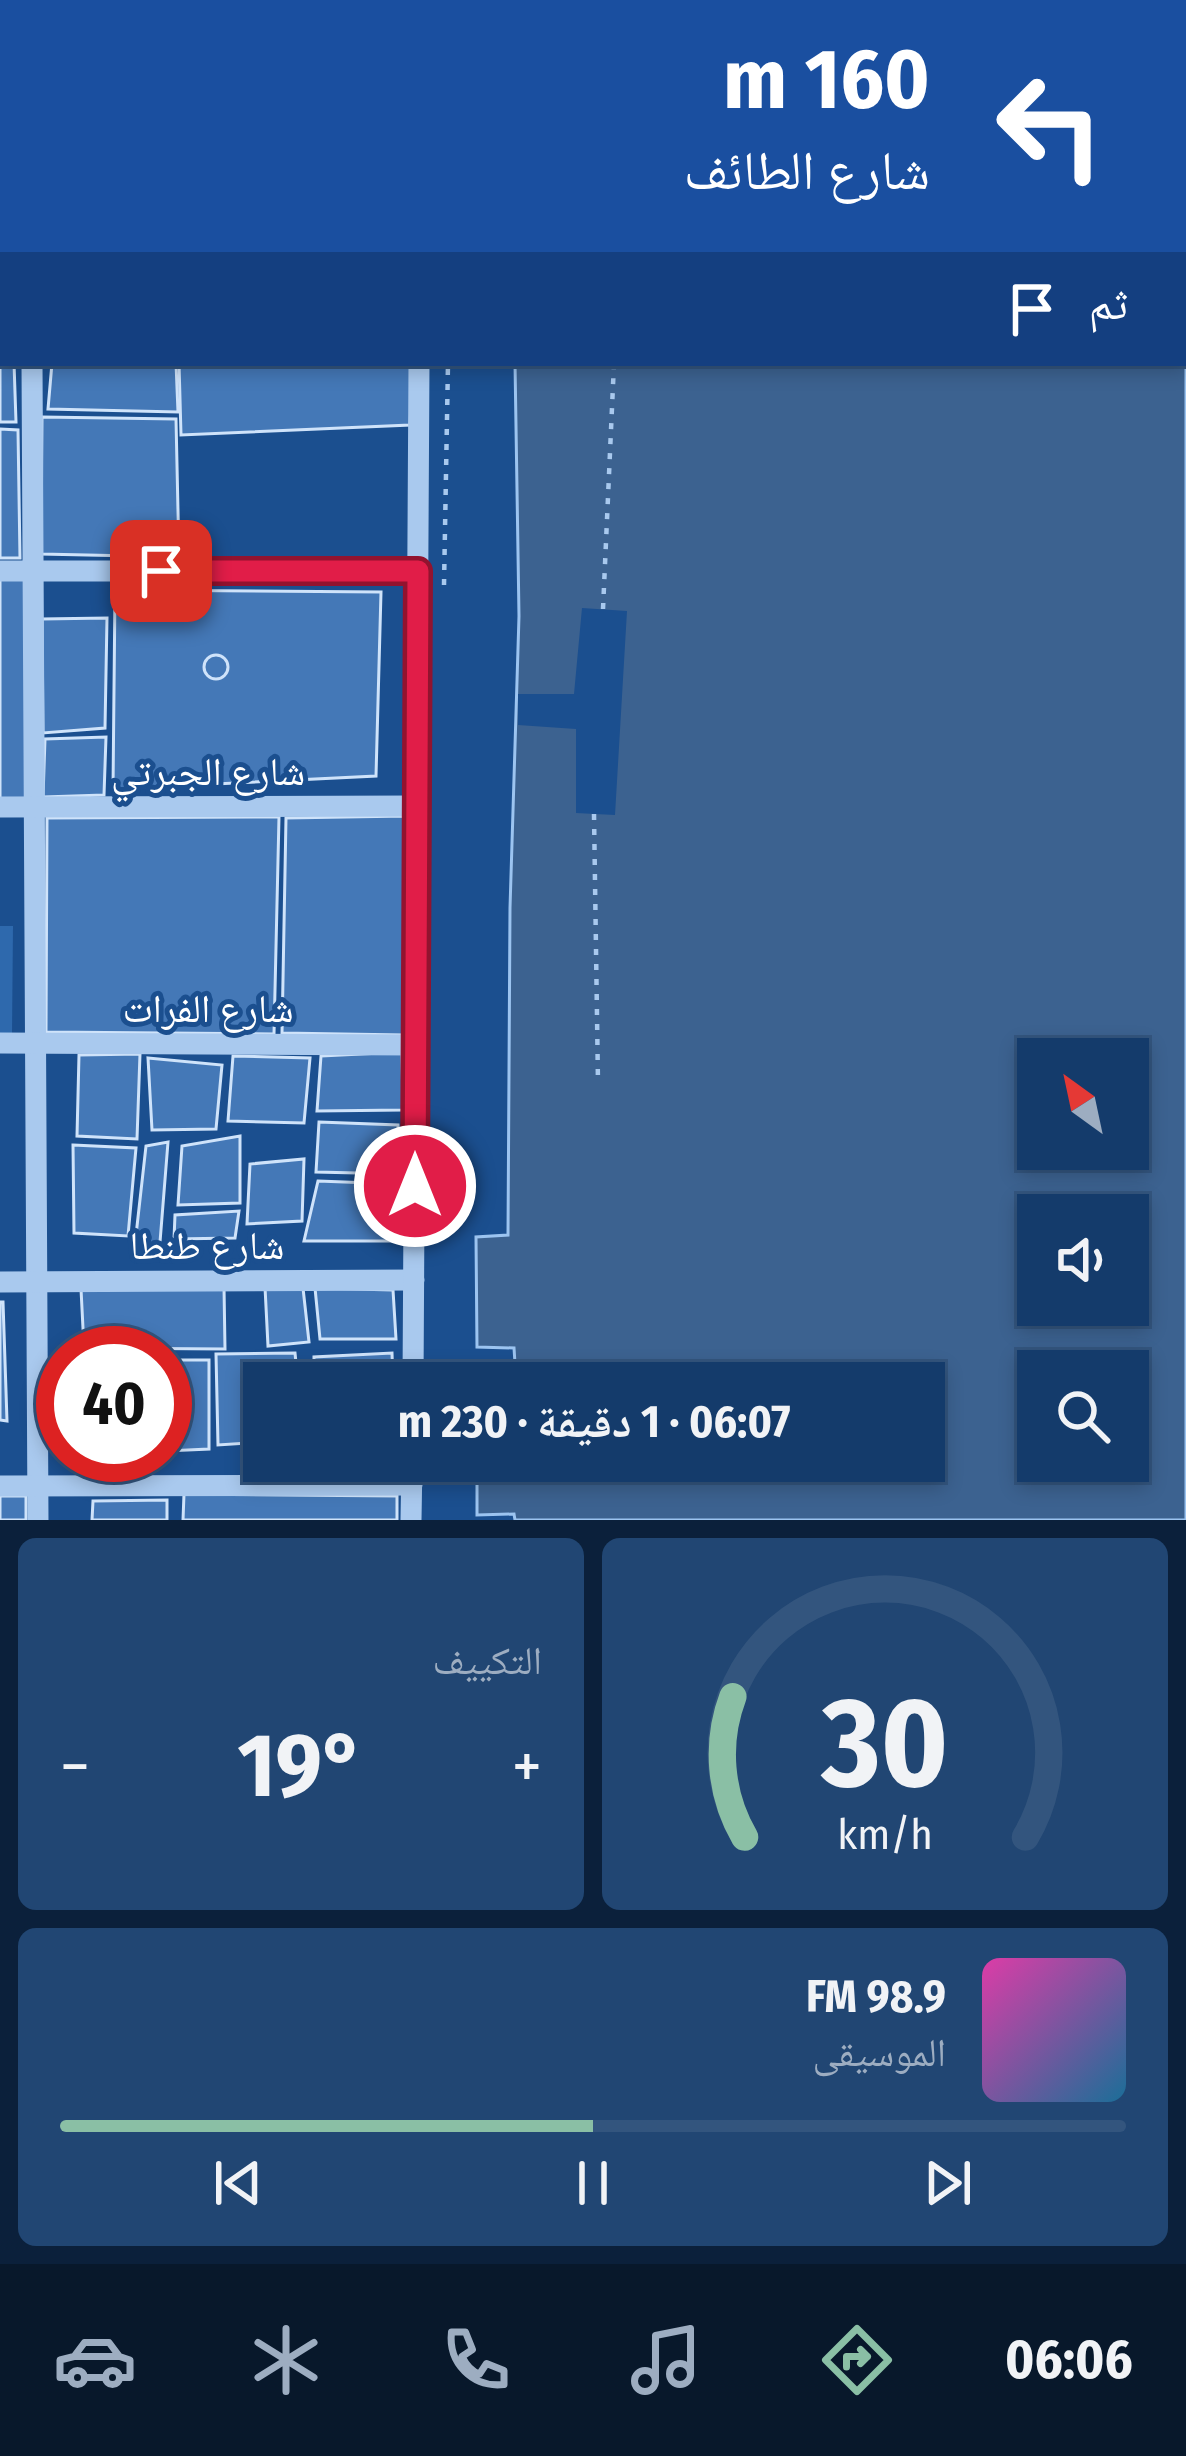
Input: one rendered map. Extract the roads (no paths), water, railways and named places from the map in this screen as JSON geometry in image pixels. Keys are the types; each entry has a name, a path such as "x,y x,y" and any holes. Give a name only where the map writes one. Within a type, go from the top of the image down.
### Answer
{"street":[{"path":"32,366 38,1520"},
{"path":"413,1362 419,366"},
{"path":"0,571 418,571"},
{"name":"شارع الجبرتي","path":"0,807 416,806"},
{"name":"شارع الفرات","path":"0,1043 415,1045"},
{"name":"شارع طنطا","path":"0,1282 414,1280"},
{"path":"0,1486 412,1485 411,1520"}]}
